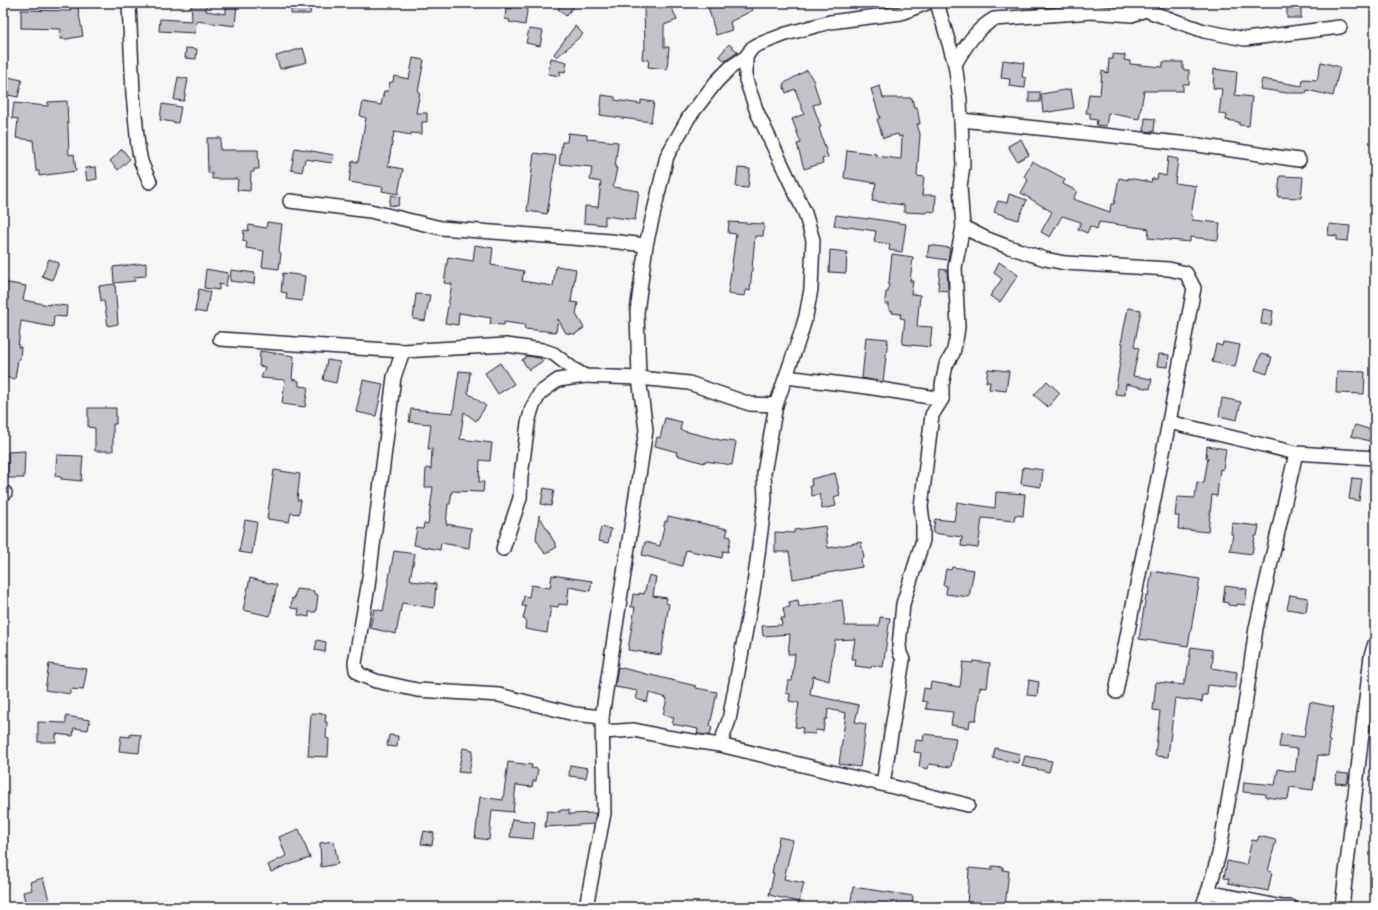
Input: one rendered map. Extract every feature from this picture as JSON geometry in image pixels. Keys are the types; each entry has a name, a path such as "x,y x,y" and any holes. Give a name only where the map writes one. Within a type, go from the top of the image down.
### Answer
{"street":[{"path":"128,3 132,94 138,146 140,162 150,182"},
{"path":"586,907 604,813 602,717 646,430 638,378 637,312 646,246 668,156 689,117 716,82 731,67 746,57 752,48 757,45 786,34 830,22 901,13 927,3"},
{"path":"883,784 903,660 899,646 903,604 922,540 923,522 921,507 932,415 942,398 943,378 946,365 955,346 958,326 955,267 963,227 960,187 963,165 960,100 955,64 937,3"},
{"path":"955,64 966,44 988,22 1004,17 1092,12 1132,15 1146,7 1204,31 1245,39 1340,27"},
{"path":"948,42 966,44"},
{"path":"720,745 729,720 753,592 765,500 764,472 776,405 806,316 811,289 813,240 805,213 757,112 746,80 746,57"},
{"path":"961,120 1198,146 1299,160"},
{"path":"290,201 370,211 441,228 610,241 646,246"},
{"path":"963,227 985,238 1045,259 1065,263 1169,269 1186,273 1194,288 1116,692"},
{"path":"220,339 403,351 506,345 542,350 554,354 573,369 585,376"},
{"path":"403,351 394,377 368,586 355,663 356,670 362,675 376,680 417,690 499,695 574,714 602,717"},
{"path":"504,549 520,498 521,476 528,423 532,408 540,393 558,380 585,376 638,378 689,383 750,404 776,405"},
{"path":"786,377 942,398"},
{"path":"1169,422 1296,453 1375,458"},
{"path":"1202,907 1219,854 1245,705 1256,628 1296,453"},
{"path":"1342,907 1371,656 1375,643"},
{"path":"603,732 634,730 666,737 720,745 968,805"},
{"path":"1208,892 1282,907 1291,907"}],"building":[{"path":"71,3 77,3 83,36 60,39 61,29 21,28 21,10 70,11"},
{"path":"191,3 206,3 206,11 226,14 226,3 237,3 235,26 196,21 195,33 159,31 160,19 192,21"},
{"path":"291,3 311,3 310,14 291,14"},
{"path":"518,3 528,4 525,25 509,22 510,20 505,19 506,8 512,9 512,6 517,7"},
{"path":"563,3 576,3 566,16 558,9"},
{"path":"644,3 670,3 677,20 664,25 664,47 669,47 667,69 648,67 649,60 642,59 643,50 645,50"},
{"path":"707,3 750,3 753,10 730,22 732,30 716,35"},
{"path":"1287,3 1301,3 1301,18 1287,18"},
{"path":"575,26 583,34 557,57 554,54"},
{"path":"529,29 543,31 540,46 526,43"},
{"path":"729,44 738,52 725,61 719,56"},
{"path":"186,48 197,49 196,59 185,58"},
{"path":"303,48 307,62 280,69 276,56"},
{"path":"1113,54 1125,55 1124,60 1130,61 1130,64 1163,67 1163,62 1183,62 1183,70 1189,70 1189,84 1183,84 1183,91 1144,91 1139,119 1108,113 1106,126 1096,125 1097,120 1090,119 1090,113 1086,113 1089,94 1100,95 1102,71 1108,73 1109,59 1113,59"},
{"path":"413,58 424,60 416,113 427,113 427,122 422,122 422,134 411,133 411,135 394,132 388,166 403,169 398,194 382,191 383,187 349,182 352,161 358,162 366,118 360,116 363,102 381,105 384,91 388,91 390,82 393,82 394,76 409,79"},
{"path":"551,58 567,62 565,72 560,71 560,76 548,74"},
{"path":"1003,60 1024,63 1022,77 1026,78 1025,88 1009,86 1010,79 1001,78"},
{"path":"1321,62 1340,67 1333,96 1307,90 1306,93 1287,93 1260,89 1262,79 1302,86 1303,79 1317,80"},
{"path":"1214,69 1237,72 1235,95 1252,97 1249,126 1239,125 1239,122 1226,120 1227,115 1219,114 1222,89 1213,88"},
{"path":"807,70 813,80 820,103 813,105 821,127 819,128 828,157 822,159 823,163 804,169 797,144 801,143 792,119 804,114 795,89 786,93 783,84"},
{"path":"3,76 22,80 18,97 3,94"},
{"path":"178,77 188,79 184,101 174,100"},
{"path":"880,86 883,98 912,98 914,107 917,107 920,124 917,124 920,134 917,176 924,177 922,195 936,195 935,212 904,212 904,205 872,201 876,183 844,178 847,150 901,159 902,136 899,137 898,134 883,138 877,119 880,118 871,89"},
{"path":"1071,89 1074,108 1043,112 1041,94"},
{"path":"1029,92 1040,92 1040,102 1029,102"},
{"path":"602,95 615,97 615,100 641,104 641,100 654,102 651,122 600,115"},
{"path":"67,101 69,155 74,154 76,171 39,176 39,171 36,171 33,140 16,138 18,119 12,118 14,103 48,106 48,102"},
{"path":"162,104 181,107 178,123 160,120"},
{"path":"1145,118 1155,119 1154,132 1144,131"},
{"path":"568,133 587,135 587,139 618,142 615,168 617,168 613,187 639,191 635,220 605,216 605,225 584,223 585,206 598,207 601,182 590,180 592,167 559,164 562,142 567,142"},
{"path":"207,138 221,138 220,150 258,150 259,169 254,169 254,172 251,172 250,191 237,190 238,179 212,179 212,173 208,173"},
{"path":"1021,139 1029,155 1017,161 1008,146"},
{"path":"295,148 334,155 332,163 305,159 302,172 291,170"},
{"path":"122,149 130,159 118,170 110,161"},
{"path":"534,153 556,156 547,214 527,211"},
{"path":"1168,157 1178,159 1175,183 1196,186 1191,216 1193,217 1192,220 1220,223 1218,240 1190,237 1190,242 1148,238 1149,229 1099,222 1097,229 1090,226 1087,233 1078,229 1081,222 1062,216 1050,237 1041,232 1052,212 1021,193 1028,180 1024,177 1032,161 1065,179 1063,184 1077,191 1073,199 1110,212 1111,204 1114,204 1119,178 1151,182 1152,179 1157,179 1158,174 1166,176"},
{"path":"96,167 97,179 87,181 85,168"},
{"path":"738,168 750,169 748,188 736,187"},
{"path":"1280,176 1303,177 1301,198 1278,197"},
{"path":"1009,194 1027,200 1018,220 994,212 998,201 1007,203"},
{"path":"391,195 400,197 398,206 389,205"},
{"path":"836,215 906,224 902,252 889,250 890,244 874,242 876,231 834,225"},
{"path":"267,222 282,224 279,269 262,267 264,251 246,248 247,242 243,241 244,230 248,231 249,225 266,228"},
{"path":"729,222 764,224 763,236 755,236 750,291 746,290 745,296 728,294 736,234 728,233"},
{"path":"1329,224 1350,226 1348,241 1337,240 1337,236 1328,235"},
{"path":"475,245 493,248 491,265 524,271 522,281 553,286 556,266 576,269 571,302 578,303 576,314 584,328 575,334 566,333 558,319 556,332 524,329 525,325 504,322 504,325 490,324 491,318 459,313 458,325 445,323 452,284 444,283 448,257 473,261"},
{"path":"929,245 950,248 948,260 927,257"},
{"path":"830,250 847,252 846,273 829,272"},
{"path":"892,254 913,257 910,281 913,281 911,294 920,295 917,326 932,327 930,347 902,344 905,319 900,318 901,314 892,313 893,311 889,310 889,304 885,304 886,292 888,292"},
{"path":"49,259 59,263 52,280 42,276"},
{"path":"999,262 1018,275 1000,302 990,296 1002,279 994,273"},
{"path":"146,263 146,276 134,277 135,281 114,283 113,267"},
{"path":"206,269 228,273 226,286 219,284 219,290 204,288"},
{"path":"940,269 947,270 948,291 938,290"},
{"path":"231,270 255,273 254,284 230,281"},
{"path":"283,273 305,276 302,301 286,299 287,293 281,292"},
{"path":"3,282 26,286 23,300 49,305 67,306 66,317 54,316 53,327 21,321 18,347 21,347 20,359 18,359 15,379 3,377"},
{"path":"115,284 118,324 108,326 104,301 101,301 99,286"},
{"path":"199,289 210,292 206,313 195,311"},
{"path":"416,294 430,295 425,321 413,319"},
{"path":"1128,308 1141,310 1134,347 1139,348 1133,376 1152,379 1150,389 1126,384 1125,395 1115,394 1123,343 1121,343"},
{"path":"1263,309 1273,311 1271,325 1261,324"},
{"path":"866,337 888,339 883,382 862,378"},
{"path":"1223,342 1240,345 1235,367 1212,362 1216,344 1222,346"},
{"path":"260,351 294,356 292,379 299,381 299,386 308,387 305,407 282,404 285,380 261,378 265,367 259,366"},
{"path":"1159,354 1169,355 1168,367 1157,366"},
{"path":"1261,354 1272,357 1267,374 1255,370"},
{"path":"527,356 540,358 543,361 529,370 522,360"},
{"path":"327,360 340,362 336,383 323,380"},
{"path":"500,363 514,384 498,394 485,373"},
{"path":"988,369 1009,371 1006,391 989,389 990,382 986,382"},
{"path":"459,371 470,372 468,393 486,406 476,421 464,412 460,439 492,443 490,461 480,460 479,482 484,482 483,492 452,491 450,504 448,504 446,524 471,528 469,548 441,543 440,550 414,545 417,528 423,529 424,523 428,524 433,487 425,487 426,468 431,469 432,449 428,449 431,424 409,422 411,409 453,413"},
{"path":"1337,371 1365,372 1364,394 1336,393"},
{"path":"363,380 383,384 376,416 356,412"},
{"path":"1047,381 1060,393 1048,407 1034,395"},
{"path":"1222,398 1241,402 1237,420 1219,416"},
{"path":"88,408 116,408 116,424 113,424 113,451 95,451 95,428 88,427"},
{"path":"665,418 682,422 680,430 720,440 736,442 732,465 705,461 704,463 676,455 677,452 655,446 657,437 660,438"},
{"path":"1355,425 1372,430 1369,441 1351,436"},
{"path":"1207,446 1226,449 1223,470 1220,469 1217,496 1212,495 1208,532 1178,529 1179,516 1175,516 1177,497 1195,498 1197,482 1204,483 1208,458 1206,458"},
{"path":"25,451 24,478 8,478 8,452"},
{"path":"57,455 83,456 81,481 61,479 61,477 55,476"},
{"path":"1023,467 1043,470 1041,487 1021,484"},
{"path":"274,470 300,474 297,500 301,500 299,514 291,513 289,522 267,519"},
{"path":"835,473 840,495 834,497 836,506 822,509 819,494 812,496 810,486 812,485 811,479"},
{"path":"1352,478 1362,479 1359,501 1349,499"},
{"path":"544,488 554,490 551,506 541,504"},
{"path":"996,492 1025,494 1023,516 1015,515 1014,521 982,518 978,548 961,546 962,537 933,533 935,519 954,521 957,502 995,508"},
{"path":"539,515 557,547 545,554 536,539"},
{"path":"668,516 728,529 726,536 731,537 728,552 723,551 722,558 686,550 682,566 642,555 645,542 660,546 665,521 667,522"},
{"path":"245,520 257,522 252,554 239,552"},
{"path":"1232,523 1259,526 1257,536 1255,536 1252,554 1230,551 1233,534 1231,534"},
{"path":"825,526 828,548 861,542 864,558 861,559 862,567 793,579 789,552 775,552 775,532 794,533 794,530"},
{"path":"601,527 611,529 608,543 598,541"},
{"path":"394,551 415,554 410,579 413,581 436,584 434,608 402,603 396,634 370,628 374,609 383,611"},
{"path":"952,567 974,570 969,597 946,594 947,586 943,585 946,569 951,570"},
{"path":"1152,571 1200,579 1188,646 1139,639 1146,595 1148,596"},
{"path":"552,575 592,581 590,591 569,587 567,605 559,604 558,607 551,606 547,633 525,629 526,620 523,619 526,606 522,606 524,596 529,597 531,585 550,588"},
{"path":"649,575 656,577 653,596 667,598 666,603 669,604 661,655 628,650 635,607 631,607 633,594 644,594"},
{"path":"250,578 277,585 270,616 243,610"},
{"path":"1225,586 1247,589 1245,605 1228,605 1228,603 1223,602"},
{"path":"296,589 314,591 314,594 318,595 316,612 309,612 309,617 298,615 299,609 291,608 292,598 294,599"},
{"path":"1290,595 1308,598 1306,612 1287,609"},
{"path":"798,600 799,607 842,600 845,626 879,626 880,617 890,618 883,667 872,665 871,668 855,666 856,659 852,659 855,639 835,640 829,681 813,676 810,695 859,705 855,722 866,724 860,767 839,764 846,713 828,709 827,719 825,719 823,731 816,730 815,734 802,733 803,728 795,727 799,703 789,701 790,694 786,693 788,681 792,681 795,654 788,654 790,634 763,636 762,626 782,625 781,618 785,618 783,608 790,607 789,602"},
{"path":"317,640 326,642 325,652 315,650"},
{"path":"1191,647 1212,650 1212,668 1237,672 1235,688 1208,685 1207,695 1203,695 1202,702 1175,698 1168,757 1155,756 1160,711 1153,710 1156,682 1184,685"},
{"path":"973,661 990,663 987,688 980,687 976,720 970,720 969,728 951,725 953,712 926,709 927,702 922,701 924,688 930,689 931,682 960,687 963,662 973,663"},
{"path":"49,664 87,669 83,690 70,689 70,694 45,690"},
{"path":"618,667 696,686 696,688 717,692 710,726 712,727 710,735 697,734 698,729 672,724 674,717 663,715 667,698 649,693 647,702 636,699 638,691 615,687"},
{"path":"1029,680 1039,682 1037,696 1027,695"},
{"path":"1310,702 1334,707 1328,740 1330,741 1328,756 1318,755 1313,790 1290,787 1288,800 1266,797 1266,794 1243,792 1244,782 1275,785 1278,769 1295,772 1298,749 1279,747 1281,734 1304,737"},
{"path":"311,713 326,714 326,738 329,739 328,757 308,756"},
{"path":"66,716 90,720 88,730 74,728 73,736 56,734 56,742 38,742 38,722 66,723"},
{"path":"130,734 141,735 139,753 119,751 121,736 130,737"},
{"path":"924,734 956,738 951,767 929,764 928,769 919,767 921,753 914,752 916,740 923,741"},
{"path":"389,735 398,736 397,747 387,746"},
{"path":"463,748 473,750 469,773 458,772"},
{"path":"995,748 1020,754 1018,763 993,758"},
{"path":"1025,756 1052,761 1049,772 1022,766"},
{"path":"508,762 532,765 531,768 538,769 536,781 533,781 532,787 516,785 513,812 492,810 489,840 475,838 480,797 503,800"},
{"path":"570,765 588,768 586,778 569,776"},
{"path":"1337,773 1349,774 1347,784 1335,783"},
{"path":"560,810 569,810 569,814 596,813 594,824 545,827 547,811 560,812"},
{"path":"512,819 535,822 533,839 510,837"},
{"path":"299,829 310,858 289,864 271,872 268,865 286,856 279,837"},
{"path":"424,831 434,833 432,845 421,844"},
{"path":"1259,836 1276,840 1268,871 1272,872 1268,891 1228,883 1229,879 1224,878 1227,861 1246,865 1252,840 1257,841"},
{"path":"779,837 793,840 784,879 804,883 799,902 769,895"},
{"path":"334,841 338,864 321,867 320,843"},
{"path":"992,866 1003,867 1003,870 1009,871 1005,907 967,907 969,868 992,870"},
{"path":"43,878 51,907 26,907 23,892 32,890 30,882"},
{"path":"853,887 913,896 912,907 850,907"}]}
